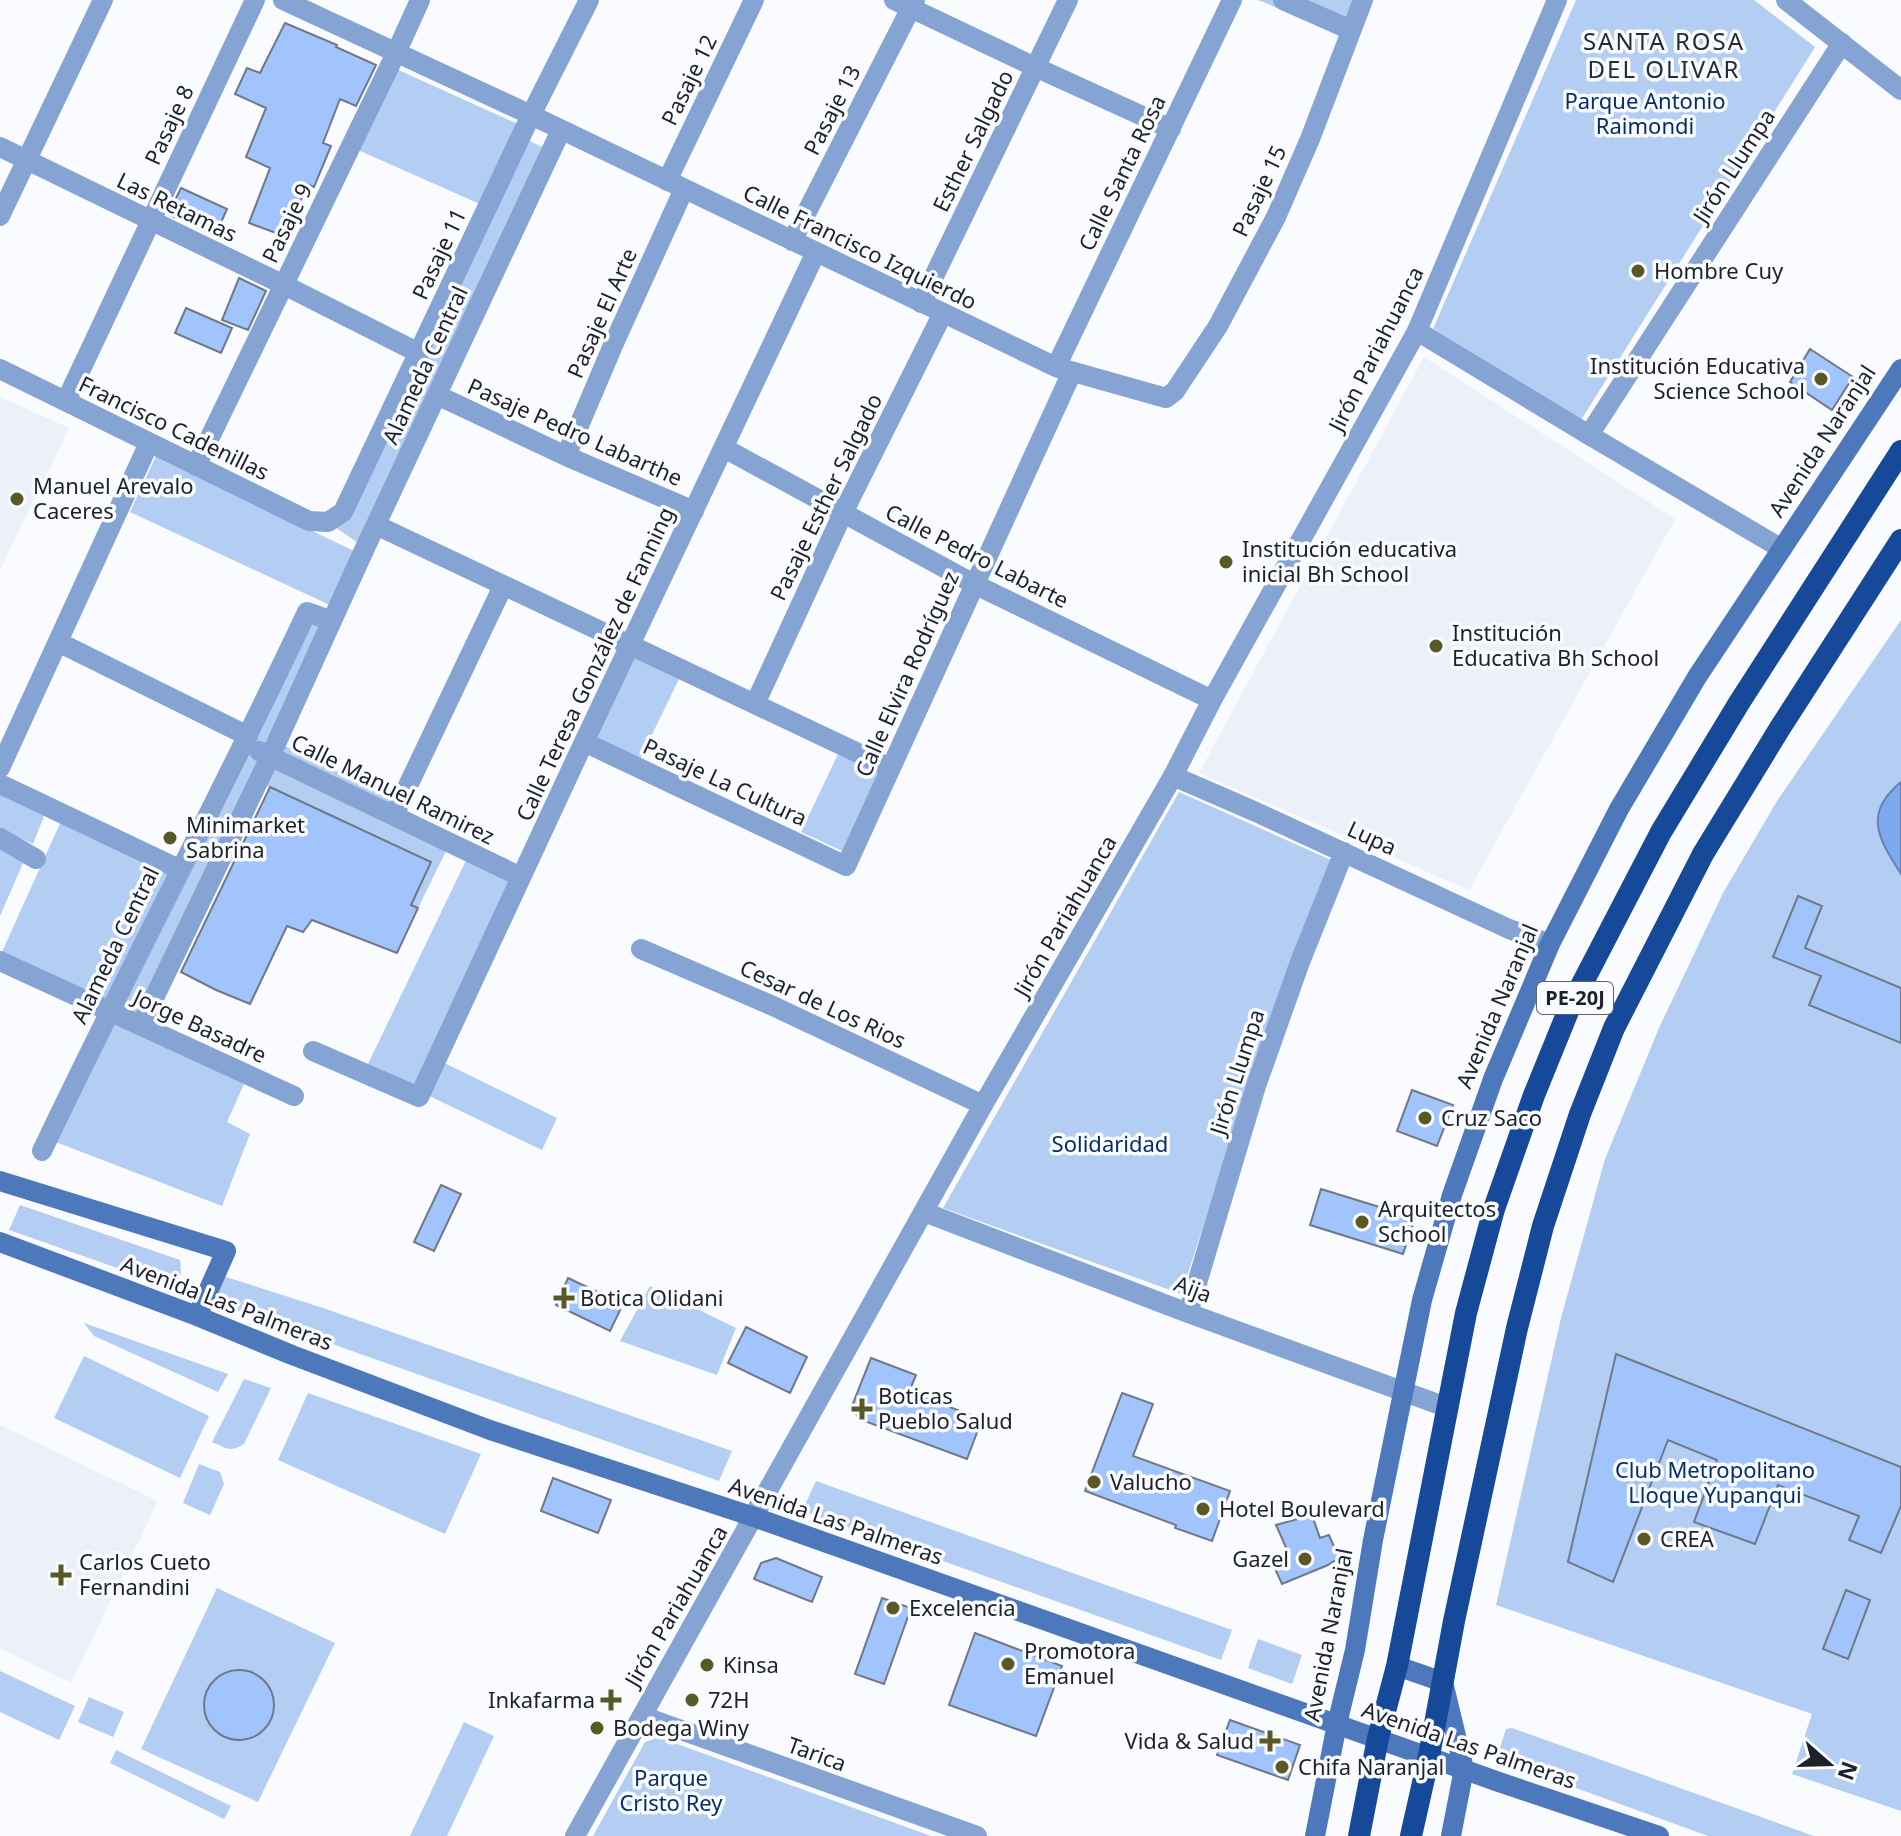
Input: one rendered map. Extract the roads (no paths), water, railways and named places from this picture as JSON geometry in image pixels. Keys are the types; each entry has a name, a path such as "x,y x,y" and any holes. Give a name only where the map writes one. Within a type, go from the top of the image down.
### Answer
{"highway":[{"name":"PE-20J","path":"1359,1836 1378,1738 1397,1666 1466,1313 1494,1209 1534,1095 1569,1009 1661,832 1739,703 1901,451"},
{"name":"PE-20J","path":"1411,1836 1496,1425 1543,1226 1580,1114 1608,1042 1703,854 1901,540"}],"main road":[{"name":"Avenida Naranjal","path":"1315,1836 1355,1650 1373,1540 1422,1300 1452,1195 1493,1079 1550,944 1619,809 1697,677 1901,369"},
{"name":"Avenida Las Palmeras","path":"0,1181 226,1251 197,1316"},
{"name":"Avenida Las Palmeras","path":"0,1242 490,1430 754,1517 1659,1836"},
{"path":"1397,1666 1443,1682 1464,1769 1451,1836"}],"street":[{"path":"0,216 103,0"},
{"name":"Pasaje 8","path":"66,401 255,0"},
{"name":"Calle Francisco Izquierdo","path":"283,0 1064,369 1166,398 1175,391"},
{"name":"Pasaje 9","path":"196,466 420,0"},
{"name":"Pasaje 11","path":"328,522 343,512 531,115 589,0"},
{"name":"Pasaje 12","path":"675,185 754,0"},
{"name":"Esther Salgado","path":"921,303 1068,0"},
{"name":"Calle Santa Rosa","path":"1064,369 1232,0"},
{"path":"1283,0 1351,30"},
{"name":"Pasaje 15","path":"1175,391 1218,326 1276,217 1310,139 1363,0"},
{"name":"Jirón Pariahuanca","path":"575,1836 983,1105 1173,776 1417,331 1557,0"},
{"path":"1786,0 1901,90"},
{"path":"907,3 1035,67 1171,129"},
{"name":"Pasaje 13","path":"792,241 907,3"},
{"name":"Jirón Llumpa","path":"1589,435 1842,43"},
{"name":"Alameda Central","path":"141,1025 270,757 561,130"},
{"name":"Las Retamas","path":"0,147 419,353"},
{"name":"Pasaje El Arte","path":"566,456 675,185"},
{"name":"Calle Teresa González de Fanning","path":"313,1051 419,1097 816,252"},
{"name":"Pasaje Esther Salgado","path":"755,704 843,513 943,313"},
{"path":"1417,331 1782,549"},
{"name":"Francisco Cadenillas","path":"0,369 309,521 328,522"},
{"name":"Calle Elvira Rodríguez","path":"846,866 974,584 1064,369"},
{"name":"Pasaje Pedro Labarthe","path":"437,395 566,456 694,511"},
{"path":"0,768 149,443"},
{"name":"Calle Pedro Labarte","path":"724,448 974,584 1212,700"},
{"path":"376,525 890,768"},
{"path":"394,815 503,586"},
{"name":"Alameda Central","path":"42,1151 307,612 332,621"},
{"name":"Calle Manuel Ramirez","path":"58,642 246,740 270,757 521,877"},
{"name":"Pasaje La Cultura","path":"584,742 846,866"},
{"name":"Lupa","path":"1173,776 1509,929 1550,944"},
{"path":"0,784 179,869"},
{"path":"0,838 36,859"},
{"name":"Jirón Llumpa","path":"1188,1313 1256,1086 1300,962 1344,852"},
{"name":"Cesar de Los Rios","path":"641,949 773,1006 983,1105"},
{"name":"Jorge Basadre","path":"0,961 294,1096"},
{"name":"Aija","path":"924,1212 1446,1407"},
{"name":"Tarica","path":"642,1716 977,1836"}],"water":[{"path":"1901,782 1901,874 1881,838 1878,816 1881,805"}],"place":[{"name":"Hombre Cuy","path":"1638,271"},
{"name":"Institución Educativa Science School","path":"1821,379"},
{"name":"Manuel Arevalo Caceres","path":"17,499"},
{"name":"Institución educativa inicial Bh School","path":"1226,562"},
{"name":"Institución Educativa Bh School","path":"1436,646"},
{"name":"Minimarket Sabrina","path":"170,838"},
{"name":"Cruz Saco","path":"1425,1118"},
{"name":"Arquitectos School","path":"1362,1222"},
{"name":"Botica Olidani","path":"564,1298"},
{"name":"Boticas Pueblo Salud","path":"862,1409"},
{"name":"Valucho","path":"1094,1482"},
{"name":"Hotel Boulevard","path":"1203,1509"},
{"name":"CREA","path":"1644,1539"},
{"name":"Gazel","path":"1305,1559"},
{"name":"Carlos Cueto Fernandini","path":"61,1575"},
{"name":"Excelencia","path":"893,1608"},
{"name":"Promotora Emanuel","path":"1008,1664"},
{"name":"Kinsa","path":"707,1665"},
{"name":"Inkafarma","path":"611,1700"},
{"name":"72H","path":"692,1700"},
{"name":"Bodega Winy","path":"597,1728"},
{"name":"Vida & Salud","path":"1270,1741"},
{"name":"Chifa Naranjal","path":"1282,1767"}],"district":[{"name":"SANTA ROSA DEL OLIVAR","path":"1664,56"}],"park label":[{"name":"Parque Antonio Raimondi","path":"1645,114"},
{"name":"Solidaridad","path":"1110,1144"},
{"name":"Club Metropolitano Lloque Yupanqui","path":"1715,1482"},
{"name":"Parque Cristo Rey","path":"671,1790"}]}
